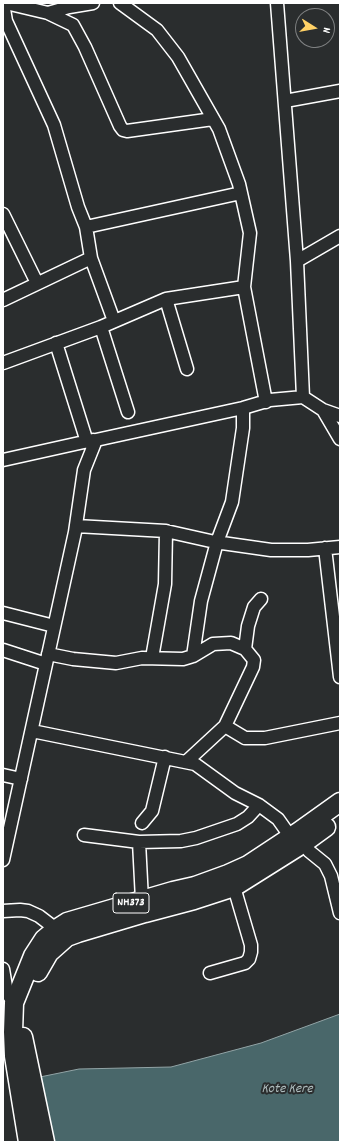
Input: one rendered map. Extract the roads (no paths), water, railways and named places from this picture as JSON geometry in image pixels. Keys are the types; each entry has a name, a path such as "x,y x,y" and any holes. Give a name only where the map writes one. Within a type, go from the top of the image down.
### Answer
{"highway":[{"name":"NH373","path":"45,1142 23,1039 23,1017 29,991 49,954 67,937 78,932 194,900 234,887 336,810"},
{"name":"NH373","path":"28,1142 14,1056 8,1037 14,1003 33,956 44,939 67,922 195,886 248,865 297,840"}],"street":[{"path":"48,13 69,7 94,3"},
{"path":"120,3 157,30 178,57 219,129 241,193 250,233 244,287 266,402"},
{"path":"277,3 297,261 303,397"},
{"path":"114,321 91,258 86,227 78,207 54,125 6,21 4,6 10,4 48,13 73,25 85,47 123,130 127,131 213,119"},
{"path":"285,101 340,91"},
{"path":"86,227 241,193"},
{"path":"3,214 37,283"},
{"path":"297,261 340,236"},
{"path":"3,300 91,258"},
{"path":"3,363 114,321 166,299 244,287"},
{"path":"166,299 187,369"},
{"path":"101,326 128,412"},
{"path":"3,860 76,526 84,470 92,441 56,343"},
{"path":"3,460 243,408 270,400 303,397 323,410 340,416"},
{"path":"193,656 201,601 218,542 232,502 243,428 243,408"},
{"path":"323,410 340,439"},
{"path":"76,526 166,531 218,542 271,550 308,550 340,547"},
{"path":"152,658 165,584 166,531"},
{"path":"325,548 340,677"},
{"path":"245,650 248,626 254,607 261,599"},
{"path":"3,613 54,626"},
{"path":"3,650 47,659 73,659 116,663 142,658 183,659 193,656 214,644 231,644 245,650 254,660 253,667 225,726 186,762"},
{"path":"225,726 245,738 265,738 340,723"},
{"path":"32,731 195,764 235,793 259,805 278,819 297,840 325,864 332,876 340,913"},
{"path":"142,822 152,811 165,758"},
{"path":"3,775 21,779"},
{"path":"84,835 139,842 181,841 196,838 237,824 248,817 259,805"},
{"path":"139,842 142,900"},
{"path":"210,973 245,963 249,959 251,952 251,945 234,887"},
{"path":"3,911 28,911 38,916 56,929"},
{"path":"3,969 7,994 14,1003"}],"water":[{"name":"Kote Kere","path":"340,1014 340,1142 54,1142 35,1078 79,1069 171,1067 261,1043"}]}
